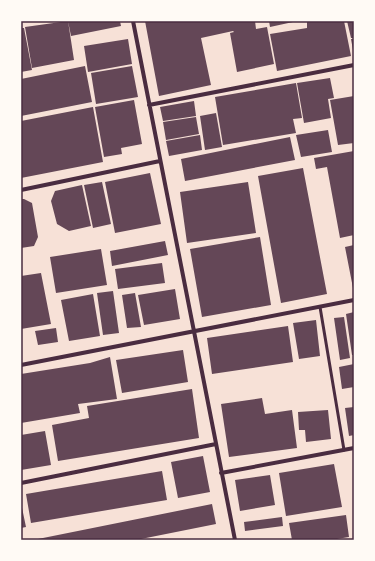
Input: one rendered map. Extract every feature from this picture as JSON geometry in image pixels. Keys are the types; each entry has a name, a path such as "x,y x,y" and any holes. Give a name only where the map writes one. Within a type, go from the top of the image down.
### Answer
{"street":[{"path":"133,21 235,540"},
{"path":"149,105 354,65"},
{"path":"21,190 160,161"},
{"path":"21,365 354,300"},
{"path":"21,483 216,444"},
{"path":"221,473 354,448"}],"lane":[{"path":"320,307 344,450"}],"building":[{"path":"68,21 120,21 121,26 71,36"},
{"path":"68,21 74,60 32,68 25,27"},
{"path":"145,21 255,21 256,29 267,27 274,64 237,72 230,33 234,32 233,31 201,38 211,85 159,96"},
{"path":"269,21 293,21 293,22 270,27"},
{"path":"307,21 344,21 351,56 277,71 270,34 307,28"},
{"path":"347,21 354,21 354,38 351,38"},
{"path":"21,28 24,28 32,70 21,72"},
{"path":"128,39 132,64 88,72 84,46"},
{"path":"351,39 354,39 354,50 353,50"},
{"path":"85,66 92,102 21,116 21,79"},
{"path":"132,66 138,97 96,104 91,73"},
{"path":"330,78 334,98 328,99 331,118 304,123 297,83"},
{"path":"296,83 302,118 293,119 296,133 223,145 215,97"},
{"path":"354,96 354,143 338,145 330,100"},
{"path":"134,100 142,144 121,148 122,154 104,157 95,107"},
{"path":"194,101 196,116 163,121 160,107"},
{"path":"93,107 103,162 21,178 21,121"},
{"path":"216,113 222,147 205,150 200,116"},
{"path":"196,117 199,134 166,140 163,122"},
{"path":"328,130 332,152 301,157 296,135"},
{"path":"200,135 202,150 169,156 166,141"},
{"path":"290,137 295,160 185,181 181,159"},
{"path":"354,151 354,235 340,238 327,167 316,169 314,158"},
{"path":"303,168 327,294 281,303 258,176"},
{"path":"150,173 161,224 115,233 105,182"},
{"path":"102,182 111,224 93,228 84,185"},
{"path":"248,182 256,233 187,243 180,192"},
{"path":"82,185 91,226 69,231 57,224 51,201 55,191"},
{"path":"21,199 32,203 38,237 34,246 21,248"},
{"path":"260,237 271,305 202,317 190,249"},
{"path":"165,241 168,255 112,266 110,251"},
{"path":"354,245 354,288 353,288 345,247"},
{"path":"101,249 107,285 56,293 50,257"},
{"path":"162,263 165,283 118,289 115,269"},
{"path":"41,273 51,324 21,329 21,276"},
{"path":"175,289 180,319 144,325 138,295"},
{"path":"113,291 119,333 103,335 97,293"},
{"path":"135,293 141,327 127,328 122,295"},
{"path":"93,294 100,336 69,341 61,300"},
{"path":"354,312 354,355 352,355 346,314"},
{"path":"344,317 350,358 340,360 334,318"},
{"path":"316,320 320,356 299,359 293,323"},
{"path":"288,326 293,362 212,374 207,338"},
{"path":"56,328 58,342 38,345 35,331"},
{"path":"183,350 188,382 122,393 116,360"},
{"path":"110,357 117,399 78,404 80,413 21,423 21,374 90,363"},
{"path":"354,364 354,387 342,389 339,367"},
{"path":"192,389 199,438 58,461 52,425 89,418 87,406"},
{"path":"262,398 265,414 292,410 297,448 229,457 221,404"},
{"path":"354,407 354,435 349,436 345,408"},
{"path":"328,410 331,439 306,442 305,430 299,430 298,412"},
{"path":"45,431 51,465 21,470 21,435"},
{"path":"203,456 210,492 178,498 171,462"},
{"path":"334,464 342,507 286,516 279,473"},
{"path":"162,471 167,500 31,523 26,494"},
{"path":"270,475 275,505 240,511 235,480"},
{"path":"21,503 26,527 21,528"},
{"path":"212,504 216,524 136,540 33,540"},
{"path":"346,515 349,537 331,540 292,540 289,523"},
{"path":"282,517 283,526 245,531 244,522"}]}
